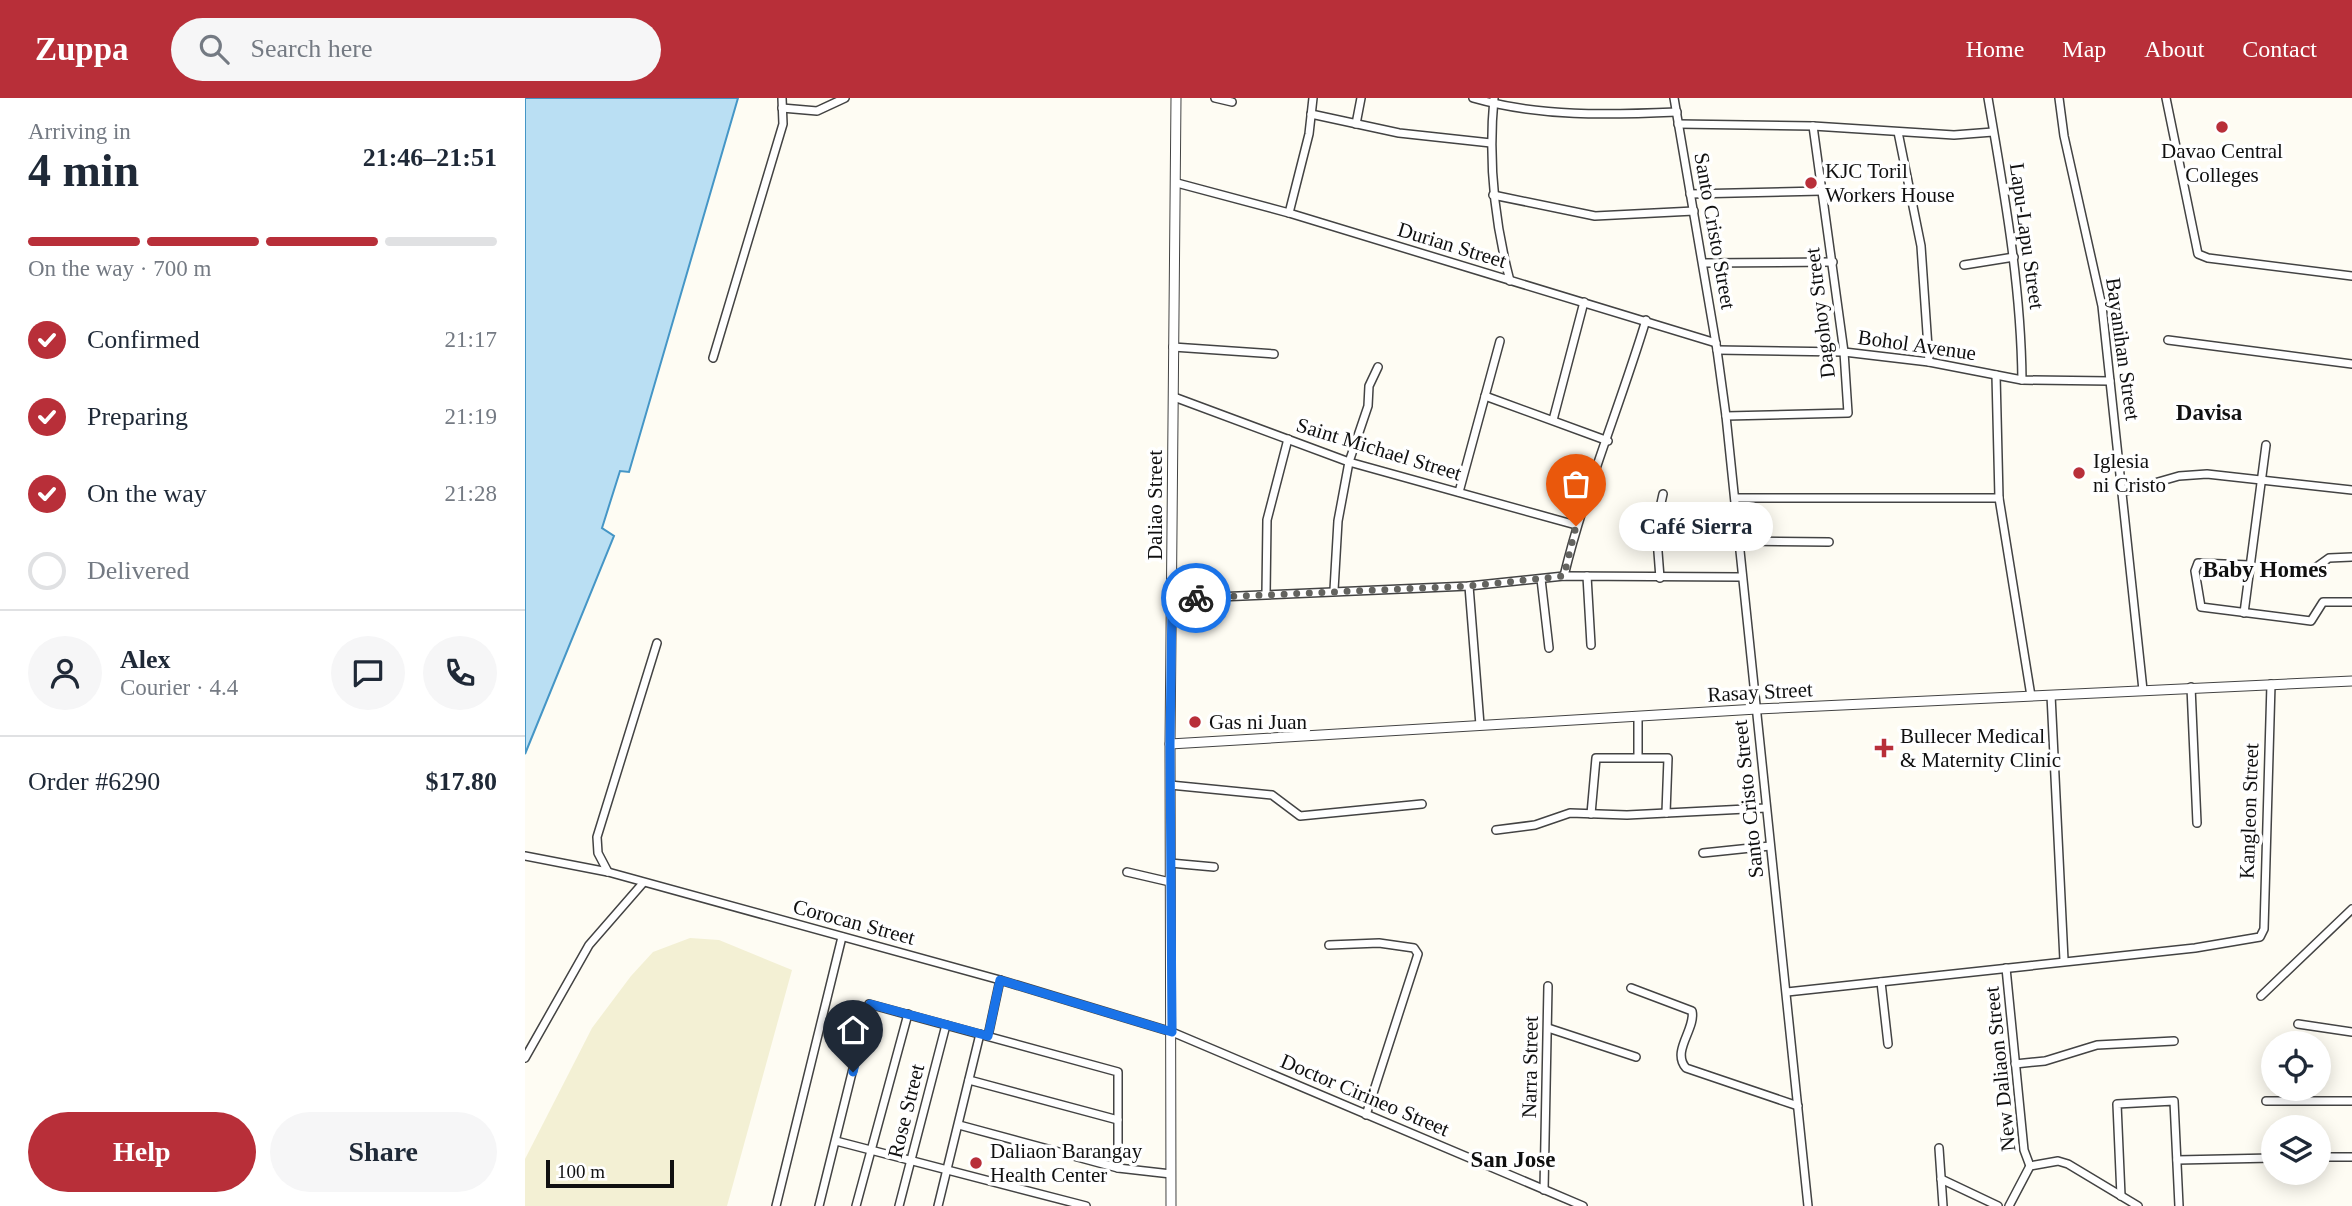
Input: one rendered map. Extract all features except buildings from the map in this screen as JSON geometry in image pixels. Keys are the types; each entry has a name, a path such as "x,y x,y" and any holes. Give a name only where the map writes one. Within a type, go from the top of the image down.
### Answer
{"street":[{"path":"713,358 783,124 782,98"},
{"path":"782,108 817,111 845,98"},
{"name":"Daliao Street","path":"1171,1206 1170,744 1176,98"},
{"path":"1215,98 1232,102"},
{"path":"1289,213 1313,98"},
{"path":"1356,124 1361,98"},
{"path":"1473,98 1583,114 1677,112"},
{"name":"Santo Cristo Street","path":"1674,98 1717,347 1726,416 1808,1206"},
{"name":"Lapu-Lapu Street","path":"1987,98 2014,257 2021,324 2022,380"},
{"name":"Bayanihan Street","path":"2059,98 2064,136 2102,306 2143,690"},
{"path":"2166,98 2198,254 2208,258 2352,276"},
{"path":"1493,101 1493,195 1510,281"},
{"path":"1311,114 1399,133 1491,143"},
{"path":"1678,124 1813,125 1954,135 1993,132"},
{"name":"Dagohoy Street","path":"1726,416 1847,413 1844,352 1813,125"},
{"path":"1898,132 1921,246 1929,362"},
{"name":"Durian Street","path":"1177,183 1289,213 1646,320 1717,347"},
{"path":"1691,194 1822,191"},
{"path":"1493,195 1595,216 1693,211"},
{"path":"1964,265 2014,257"},
{"path":"1703,263 1833,262"},
{"path":"1553,420 1584,302"},
{"path":"1564,576 1576,526 1608,441 1646,320"},
{"path":"2168,340 2352,364"},
{"path":"1459,492 1500,341"},
{"name":"Bohol Avenue","path":"1717,347 1844,352 1929,362 2022,380 2111,382"},
{"path":"1173,348 1274,354"},
{"path":"1334,590 1338,521 1349,462 1368,406 1369,386 1378,368"},
{"path":"1996,375 1999,498 2031,696"},
{"path":"1485,396 1608,441"},
{"name":"Saint Michael Street","path":"1174,397 1349,462 1576,526"},
{"path":"1266,594 1267,520 1288,439"},
{"path":"2244,613 2266,445"},
{"path":"2123,492 2179,476 2207,474 2352,490"},
{"path":"1660,578 1656,526 1663,494"},
{"path":"1735,498 1999,498"},
{"path":"1738,541 1829,542"},
{"path":"2308,573 2329,558 2352,557"},
{"path":"2251,565 2203,562 2195,568 2201,607 2311,621 2323,602 2352,602"},
{"path":"1172,599 1469,586 1564,576 1741,577"},
{"path":"1587,576 1591,645"},
{"path":"1541,579 1549,648"},
{"path":"1469,586 1480,725"},
{"path":"608,872 598,853 597,837 657,643"},
{"name":"Rasay Street","path":"1170,744 1757,709 2352,681"},
{"name":"Kangleon Street","path":"2064,960 2196,948 2260,937 2264,929 2271,684"},
{"path":"2191,687 2197,823"},
{"path":"1787,992 2064,960 2051,695"},
{"path":"1638,716 1638,757"},
{"path":"1591,814 1596,758 1638,757 1668,758 1666,813"},
{"path":"1170,785 1272,795 1300,816 1422,804"},
{"path":"1496,830 1535,825 1570,813 1666,813 1766,808"},
{"path":"1703,853 1770,846"},
{"name":"Corocan Street","path":"525,856 608,872 1000,980 1172,1032"},
{"path":"1170,863 1214,867"},
{"path":"1127,872 1170,882"},
{"path":"525,1058 589,945 643,883"},
{"path":"2261,996 2352,909"},
{"path":"776,1206 842,937"},
{"path":"1329,945 1379,943 1414,948 1418,954 1366,1115"},
{"name":"New Daliaon Street","path":"2006,968 2024,1150 2030,1166"},
{"path":"938,1206 969,1080 1000,980"},
{"path":"1881,982 1888,1045"},
{"name":"Narra Street","path":"1544,1190 1548,986"},
{"path":"1631,988 1692,1011 1693,1017 1681,1053 1681,1062 1686,1068 1798,1106"},
{"path":"819,1206 870,1004 1118,1072 1118,1168"},
{"path":"856,1206 908,1014"},
{"path":"2298,1024 2352,1032"},
{"name":"Rose Street","path":"899,1206 946,1025"},
{"path":"1548,1028 1636,1057"},
{"name":"Doctor Cirineo Street","path":"1172,1032 1544,1190 1567,1203 1583,1206"},
{"path":"2015,1064 2045,1061 2097,1045 2174,1041"},
{"path":"969,1080 1118,1120"},
{"path":"2121,1196 2117,1104 2174,1101 2179,1206"},
{"path":"2331,1101 2352,1101"},
{"path":"959,1125 1118,1168 1171,1174"},
{"path":"836,1141 1086,1206"},
{"path":"1939,1148 1943,1206"},
{"path":"2331,1157 2352,1157"},
{"path":"2177,1160 2261,1158"},
{"path":"2009,1206 2030,1166 2063,1162 2138,1206"},
{"path":"1941,1179 1998,1206"}],"shaded area":[{"path":"690,938 719,940 792,970 727,1206 525,1206 525,1159 592,1028 631,976 653,952"}],"water":[{"path":"525,98 738,98 629,472 620,471 602,528 614,536 525,754"}],"way so far":[{"path":"1196,598 1403,586 1469,586 1564,576 1576,526"}],"place":[{"name":"Davao Central Colleges","path":"2222,127"},
{"name":"KJC Toril Workers House","path":"1811,183"},
{"name":"Iglesia ni Cristo","path":"2079,473"},
{"name":"Café Sierra","path":"1576,526"},
{"name":"Gas ni Juan","path":"1195,722"},
{"name":"Bullecer Medical & Maternity Clinic","path":"1884,748"},
{"name":"Daliaon Barangay Health Center","path":"976,1163"}],"district":[{"name":"Davisa","path":"2209,412"},
{"name":"Baby Homes","path":"2265,569"},
{"name":"San Jose","path":"1513,1159"}],"route":[{"path":"853,1072 870,1004 988,1036 1000,980 1172,1032 1172,599 1196,598"}]}
